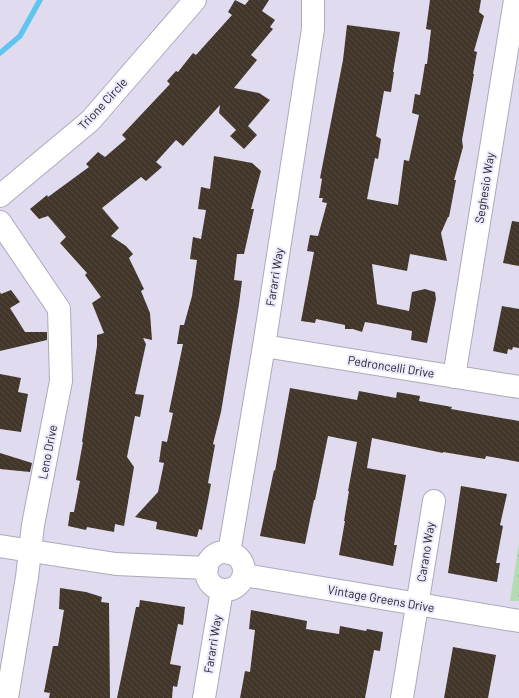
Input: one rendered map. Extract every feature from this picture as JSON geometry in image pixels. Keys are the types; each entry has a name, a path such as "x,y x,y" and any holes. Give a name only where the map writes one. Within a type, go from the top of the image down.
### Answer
{"street":[{"name":"Trione Circle","path":"0,196 90,121 195,0"},
{"name":"Fararri Way","path":"229,553 264,346 313,29 313,0"},
{"name":"Seghesio Way","path":"454,377 515,0"},
{"name":"Leno Drive","path":"0,222 59,309 62,382 34,525 7,698"},
{"name":"Pedroncelli Drive","path":"264,346 519,387"},
{"name":"Carano Way","path":"402,698 434,501"},
{"path":"0,546 116,564 207,568"},
{"path":"229,553 239,558 244,569 244,575 238,585 233,588 222,590 216,588 208,579 206,574 207,568 209,562 217,554 229,553"},
{"name":"Vintage Greens Drive","path":"244,575 519,621"},
{"name":"Fararri Way","path":"204,698 222,590"}],"green space":[{"path":"519,543 519,601 510,601"}],"building":[{"path":"235,0 245,5 249,0 269,0 262,11 275,20 270,27 273,29 251,55 257,60 234,88 259,93 270,100 248,126 257,135 244,149 230,136 236,130 219,113 220,105 183,146 176,140 156,162 162,167 146,181 141,177 102,208 119,228 111,236 126,246 133,254 129,258 144,289 141,291 150,313 152,340 143,338 146,344 135,394 144,395 140,417 135,416 127,457 134,467 124,526 115,524 114,532 87,527 86,530 68,526 70,512 74,512 80,481 76,480 97,346 97,335 104,333 92,303 101,297 85,275 87,273 60,243 66,237 48,216 39,219 30,209 47,195 48,197 89,167 86,164 98,152 105,157 126,139 122,135 170,84 167,81 176,71 178,72 193,53 196,55 232,15 228,12"},
{"path":"430,0 481,0 479,12 484,16 474,51 477,52 462,140 463,147 454,180 456,180 449,217 441,233 447,261 410,254 407,271 372,264 377,304 409,311 412,292 425,289 435,292 436,299 427,343 411,340 412,331 377,324 365,322 362,332 353,329 345,329 345,325 316,319 315,323 301,321 314,252 307,251 310,235 318,236 327,203 322,202 323,198 319,198 322,179 320,178 343,60 347,25 400,32 391,92 384,91 376,136 381,139 378,159 375,158 367,199 398,205 404,160 409,161 419,115 412,113 415,94 420,95 425,64 427,64 431,30 426,29"},
{"path":"214,156 252,163 261,171 251,209 254,209 244,254 237,254 234,280 242,281 239,304 221,412 213,444 215,445 208,483 211,484 202,530 199,529 197,537 156,529 157,522 135,517 158,492 164,463 159,462 162,441 167,442 173,413 169,412 183,344 177,344 180,325 184,325 192,296 197,260 190,259 193,237 201,239 206,210 198,209 201,187 210,189"},
{"path":"512,221 519,222 519,266 503,263"},
{"path":"11,290 20,302 10,308 25,332 47,332 47,340 0,351 0,292 1,294"},
{"path":"502,306 519,309 519,348 513,347 512,350 508,349 507,354 493,351"},
{"path":"0,374 21,378 18,392 28,394 21,432 0,429"},
{"path":"290,388 357,400 359,391 396,398 397,392 420,396 419,401 452,407 451,409 519,421 519,462 486,456 485,459 443,453 372,438 367,468 406,475 394,545 397,545 393,566 339,555 357,442 328,436 305,544 260,536 274,470 275,471"},
{"path":"0,453 32,463 30,472 0,469"},
{"path":"461,486 507,494 500,525 503,526 496,563 500,563 497,582 448,573"},
{"path":"60,588 86,592 102,597 101,602 109,603 110,698 49,698 50,693 44,692 53,646 58,646 64,610 59,609"},
{"path":"140,600 185,607 183,625 178,624 170,664 181,666 177,687 173,686 172,698 117,698 136,607 139,607"},
{"path":"251,610 307,621 306,629 339,634 340,626 366,631 367,629 383,632 380,651 374,650 365,698 240,698 245,671 250,672 255,630 249,629"},
{"path":"453,647 496,655 488,698 444,698"}],"waterway":[{"path":"0,53 20,36 40,0"}]}
